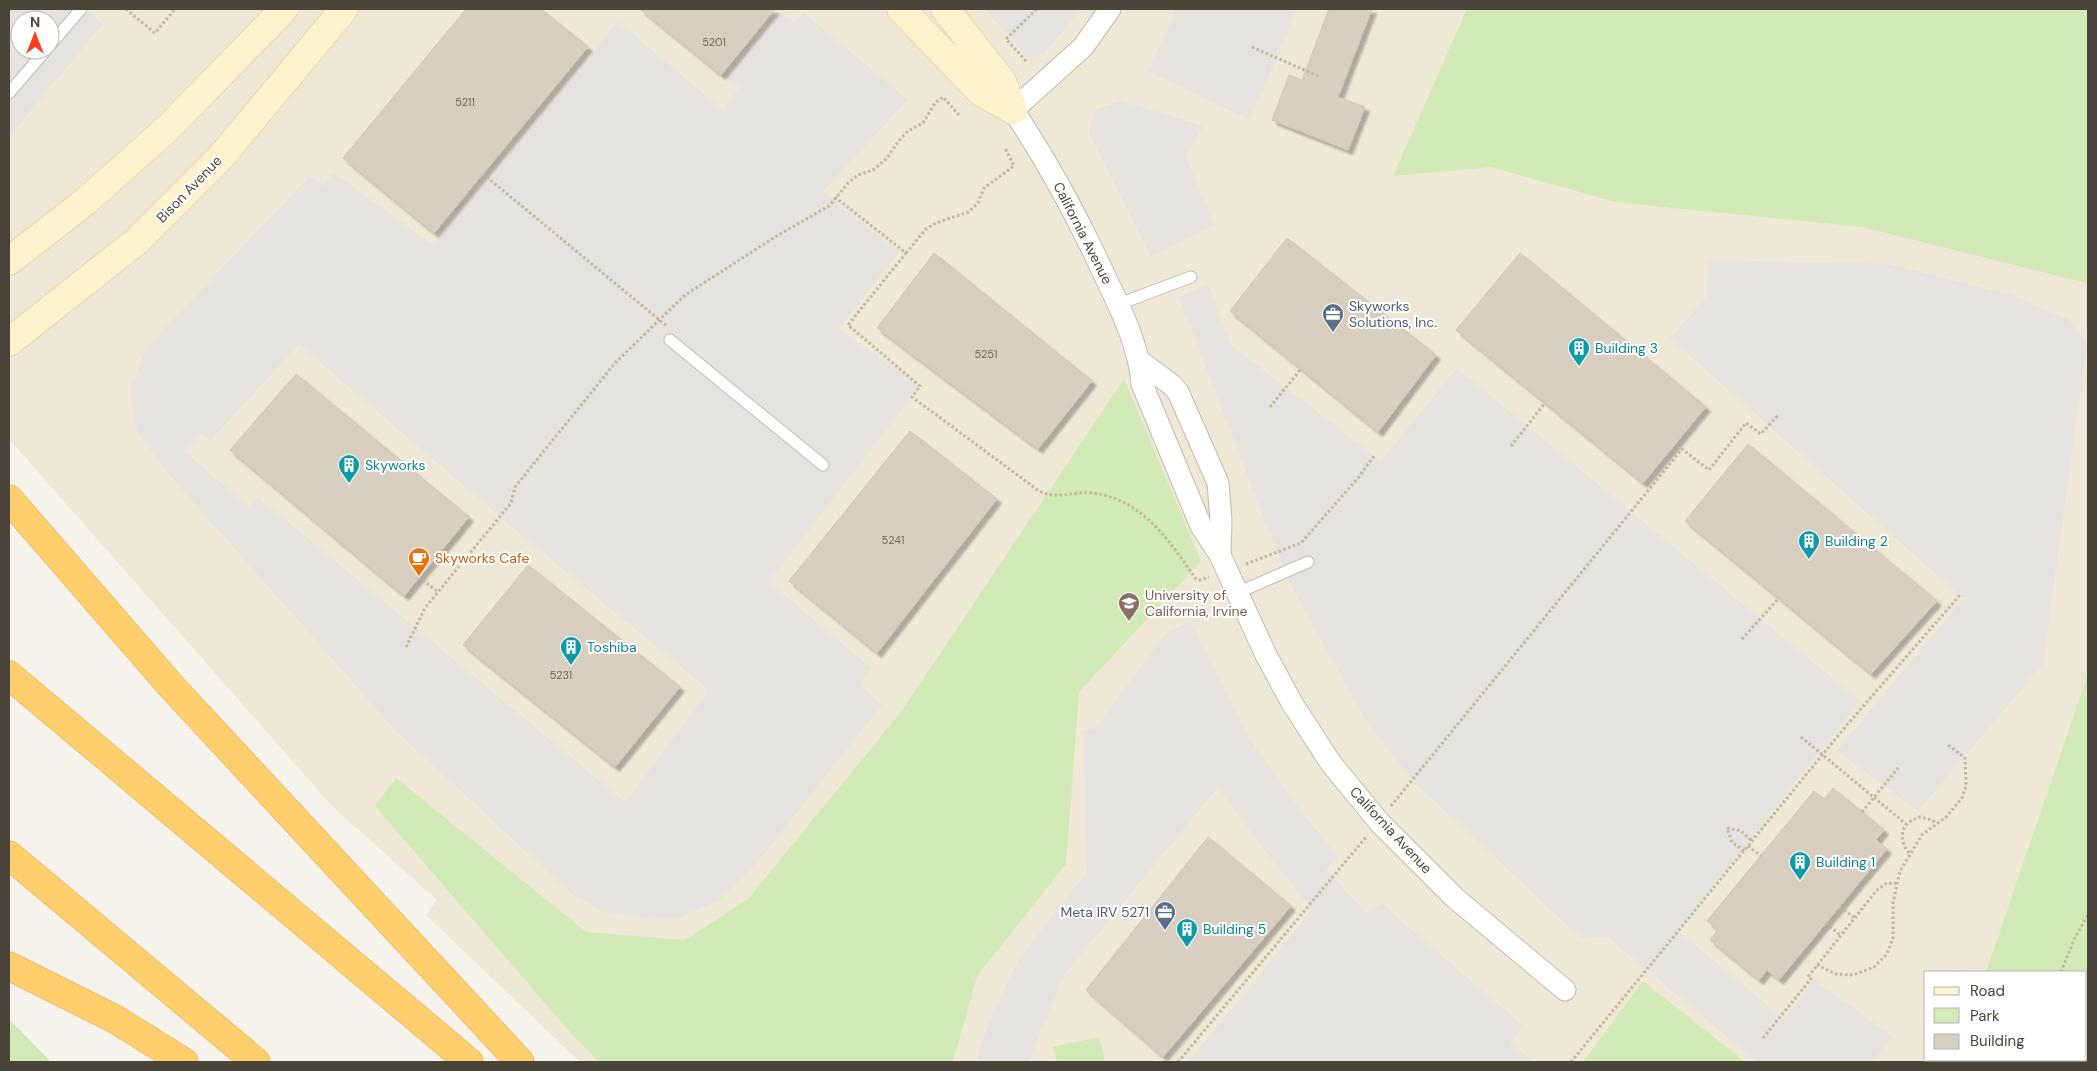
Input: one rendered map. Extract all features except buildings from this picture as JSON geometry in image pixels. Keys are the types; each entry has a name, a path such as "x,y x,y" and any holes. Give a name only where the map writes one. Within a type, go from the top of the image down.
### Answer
{"highway":[{"path":"9,499 171,686 520,1062"},
{"path":"9,675 469,1062"},
{"path":"9,855 256,1062"},
{"path":"9,966 115,1019 184,1062"}],"main road":[{"path":"9,261 86,201 169,127 284,9"},
{"name":"Bison Avenue","path":"9,342 138,241 221,157 344,9"},
{"name":"California Avenue","path":"901,9 981,92 1013,110"},
{"name":"California Avenue","path":"944,9 1002,81 1013,110"}],"street":[{"path":"1013,110 1083,47 1110,9"},
{"name":"California Avenue","path":"1013,110 1032,137 1074,211 1119,304 1141,362 1142,384 1201,526 1224,563 1266,655 1292,703 1330,762 1379,822 1455,898 1565,990"},
{"name":"California Avenue","path":"1141,362 1173,386 1178,392 1218,483 1224,563"}],"lane":[{"path":"60,33 81,9"},
{"path":"9,92 37,60"},
{"path":"1119,304 1191,277"},
{"path":"671,335 823,465"},
{"path":"1237,593 1308,562"}],"path":[{"path":"126,9 155,32 175,9"},
{"path":"1026,61 1006,39 1037,9"},
{"path":"1252,47 1318,76"},
{"path":"1005,148 1014,166 984,188 974,208 926,229 848,325 920,386 912,396 1038,491 1050,496 1092,493 1112,498 1142,514 1168,539 1196,579 1200,580 1224,563 1301,543 1358,478 1374,456"},
{"path":"483,174 671,335"},
{"path":"835,198 906,253"},
{"path":"1270,407 1301,369"},
{"path":"1511,446 1545,403"},
{"path":"1178,1062 1379,822 1682,449 1709,470 1746,423 1761,434 1779,414"},
{"path":"419,577 438,592"},
{"path":"1571,1062 1823,754 1960,595"},
{"path":"1742,639 1778,598"},
{"path":"1801,737 1906,824"},
{"path":"1817,966 1836,974 1853,974 1866,971 1881,961 1891,947 1896,883 1909,853 1922,835 1955,808 1962,798 1966,786 1965,758 1947,744"},
{"path":"1862,812 1898,768"},
{"path":"1909,853 1904,847 1902,840 1902,831 1906,824 1920,817 1936,823"},
{"path":"1744,851 1732,842 1728,828 1741,831 1752,841"},
{"path":"1748,846 1761,856"},
{"path":"1763,1038 1811,979 1808,977 1882,886 1896,883"},
{"path":"1840,907 1855,918"},
{"path":"2061,971 2074,940 2088,914"},
{"path":"1826,923 1841,936"}],"shaded area":[{"name":"University of California, Irvine","path":"9,9 2088,9 2088,1062 580,1062 426,915 437,900 332,806 9,439"},
{"path":"9,9 84,9 103,24 9,136"},
{"path":"985,9 1081,9 1043,55 1026,57"},
{"path":"1177,9 1297,9 1250,120 1148,71"},
{"path":"781,12 795,23 804,13 908,100 823,191 899,252 839,329 920,386 769,582 871,668 859,685 882,705 755,865 718,901 680,917 648,918 603,912 572,894 395,730 168,473 137,431 130,389 147,347 310,176 324,186 334,173 433,245 618,22 723,110 739,88 727,77","holes":["299,344 518,532 709,690 625,802 258,497 249,507 184,451 200,435 211,440"]},
{"path":"1121,101 1203,126 1186,157 1214,225 1151,257 1089,133 1095,110"},
{"path":"1708,260 1887,264 2009,294 2069,320 2087,343 2043,664 1918,811 1837,751 1963,598 1670,338 1707,297"},
{"path":"1208,284 1231,345 1381,461 1457,368 1860,701 1678,931 1784,1019 1814,980 1892,1036 1873,1062 1757,1062 1609,938 1580,937 1411,779 1365,719 1295,593 1279,557 1179,297"},
{"path":"1190,622 1249,738 1298,807 1338,857 1326,870 1367,914 1381,903 1523,1026 1510,1043 1534,1062 1188,1062 1312,910 1218,787 1064,975 1029,1062 977,1062 979,1050 992,1015 1019,959 1086,873 1084,730 1096,728 1166,633"}],"green space":[{"path":"1467,9 2088,9 2088,285 2087,283 1863,227 1615,202 1491,167 1393,176"},
{"path":"1124,379 1201,561 1079,692 1066,864 977,976 953,1062 600,1062 575,1038 375,806 396,778 586,932 685,940 749,898 901,712"},
{"path":"2088,674 2088,1062 1956,1062 2087,1061 2087,971 1986,971"},
{"path":"1643,981 1745,1062 1583,1062"},
{"path":"9,1019 51,1062 9,1062"},
{"path":"1099,1037 1105,1062 1057,1062 1053,1047"}],"place":[{"name":"Skyworks Solutions, Inc.","path":"1333,333"},
{"name":"Building 3","path":"1579,367"},
{"name":"Skyworks","path":"349,484"},
{"name":"Building 2","path":"1809,560"},
{"name":"Skyworks Cafe","path":"419,577"},
{"name":"University of California, Irvine","path":"1129,622"},
{"name":"Toshiba","path":"571,666"},
{"name":"Building 1","path":"1800,881"},
{"name":"Meta IRV 5271","path":"1165,931"},
{"name":"Building 5","path":"1187,948"}]}
